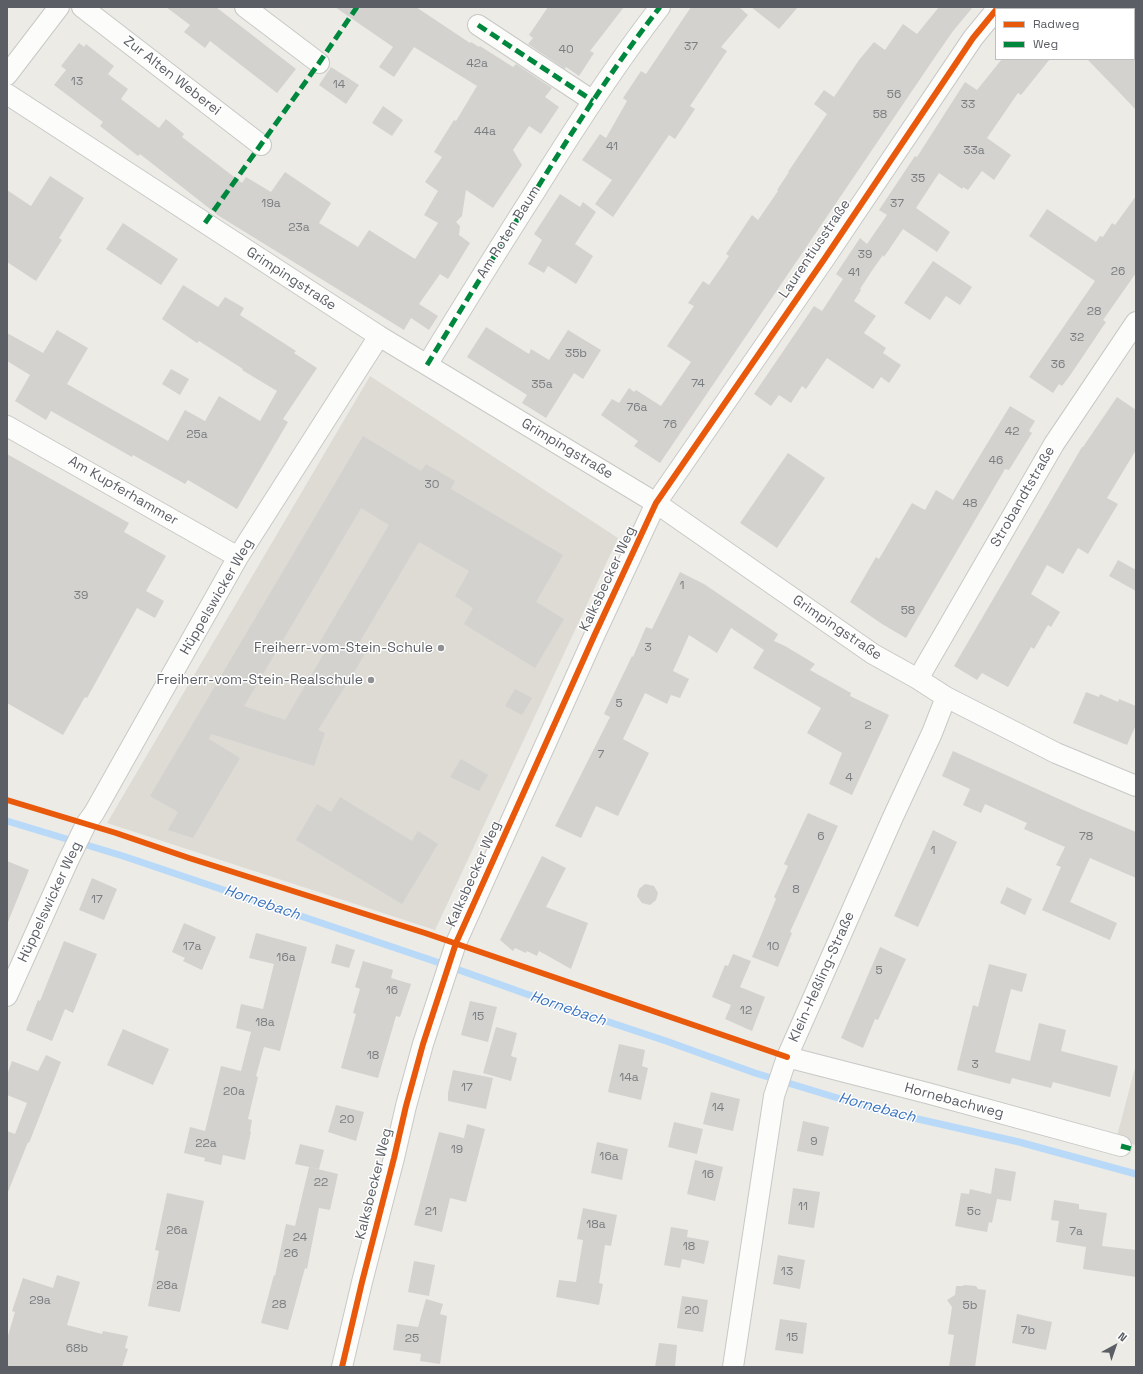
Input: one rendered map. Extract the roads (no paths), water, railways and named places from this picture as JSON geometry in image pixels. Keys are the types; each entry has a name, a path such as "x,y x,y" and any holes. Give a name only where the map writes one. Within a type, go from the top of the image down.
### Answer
{"street":[{"path":"7,75 59,7"},
{"name":"Zur Alten Weberei","path":"82,7 261,145"},
{"path":"245,7 319,63"},
{"name":"Am Roten Baum","path":"427,365 593,101 631,45 660,7"},
{"name":"Laurentiusstraße","path":"656,503 825,258 973,38 995,11"},
{"path":"478,25 593,101"},
{"name":"Grimpingstraße","path":"7,94 379,336 656,503 872,654 918,679 946,697 1056,753 1136,786"},
{"name":"Strobandtstraße","path":"918,679 1054,444 1136,322"},
{"name":"Hüppelswicker Weg","path":"7,996 84,829 238,557 379,336"},
{"name":"Am Kupferhammer","path":"7,426 238,557"},
{"name":"Kalksbecker Weg","path":"342,1367 406,1106 442,981 456,943 656,503"},
{"name":"Klein-Heßling-Straße","path":"733,1367 774,1096 787,1057 893,817 932,733 946,697"},
{"name":"Hornebachweg","path":"787,1057 928,1093 1120,1146"}],"waterway":[{"name":"Hornebach","path":"7,821 123,856 431,960 755,1073 874,1109 1019,1142 1136,1174"}],"place":[{"name":"Freiherr-vom-Stein-Schule","path":"441,648"},
{"name":"Freiherr-vom-Stein-Realschule","path":"371,680"}]}
